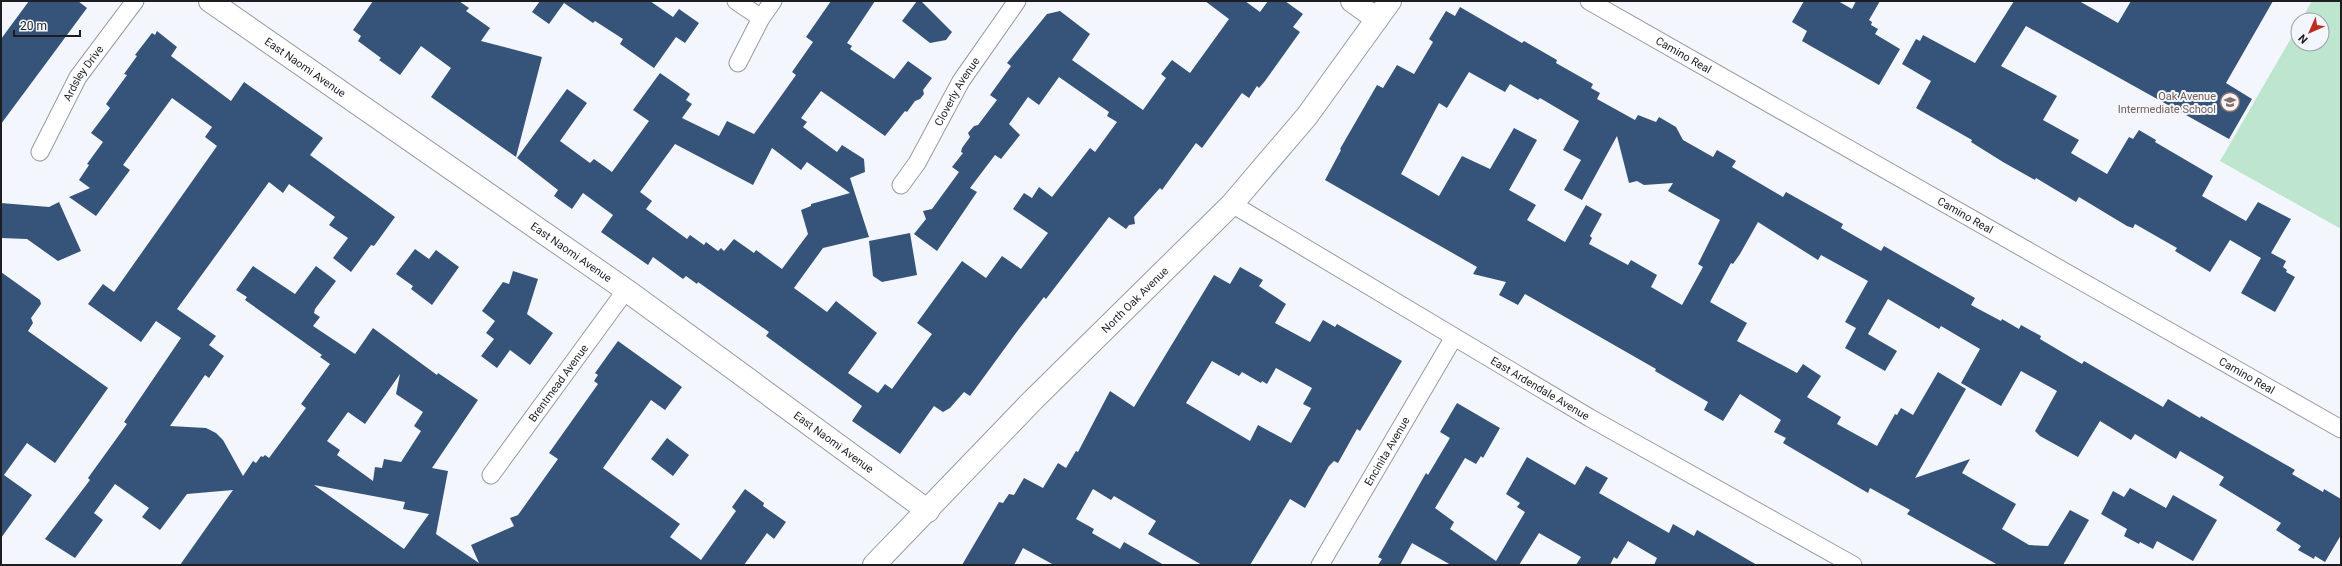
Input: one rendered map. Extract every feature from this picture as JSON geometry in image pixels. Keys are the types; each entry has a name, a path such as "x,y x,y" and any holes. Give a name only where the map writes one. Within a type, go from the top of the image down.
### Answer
{"street":[{"name":"Ardsley Drive","path":"40,152 78,77 135,1"},
{"name":"East Naomi Avenue","path":"210,1 626,290 928,511"},
{"path":"736,1 761,18"},
{"path":"738,63 761,18 773,1"},
{"name":"Cloverly Avenue","path":"901,185 917,163 961,81 1017,1"},
{"path":"1352,1 1377,19"},
{"name":"North Oak Avenue","path":"874,565 928,511 1033,400 1232,204 1308,116 1390,1"},
{"name":"Camino Real","path":"1589,1 2341,429"},
{"name":"East Ardendale Avenue","path":"1232,204 1590,418 1853,565"},
{"name":"Brentmead Avenue","path":"491,475 626,290"},
{"name":"Encinita Avenue","path":"1320,565 1454,337"}],"green space":[{"path":"2312,1 2341,1 2341,229 2220,161 2290,40 2290,52 2330,52 2330,12 2306,12"}],"building":[{"path":"29,1 78,1 87,8 1,124 1,39"},
{"path":"373,1 459,1 469,8 466,11 490,28 481,41 542,57 516,157 431,97 451,68 421,46 400,75 379,60 381,58 358,41 361,36 353,30"},
{"path":"540,1 650,1 673,17 679,9 699,23 685,43 676,37 654,68 620,44 623,39 595,21 593,23 564,3 549,24 532,12"},
{"path":"831,1 875,1 847,43 852,46 850,49 894,79 908,61 932,78 923,90 924,94 920,99 915,101 907,112 905,111 885,136 821,91 801,118 807,122 803,127 837,152 842,145 864,159 865,172 850,178 869,237 823,248 794,288 827,312 836,301 877,333 848,373 878,393 885,384 892,389 932,334 917,323 962,261 986,278 1002,256 1021,269 1048,233 1013,209 1024,193 1032,198 1039,187 1052,197 1090,148 1095,152 1117,122 1107,116 1109,112 1059,77 1039,105 1028,97 1009,124 1020,135 1001,159 995,155 970,188 977,192 937,251 914,234 926,219 923,211 932,209 959,172 952,167 963,153 961,152 962,148 970,137 968,133 974,126 978,125 997,100 990,95 1011,66 1007,63 1047,14 1060,11 1090,34 1072,60 1143,110 1166,78 1161,74 1172,60 1190,73 1229,19 1205,1 1245,1 1260,12 1268,1 1285,1 1303,14 1293,27 1300,32 1265,81 1259,88 1257,86 1249,98 1242,93 1202,148 1196,143 1162,190 1160,188 1134,217 1135,224 1129,225 1126,229 1109,217 1046,299 1044,297 1019,329 970,396 964,392 950,408 943,412 934,406 900,454 852,421 862,406 766,336 769,332 698,282 697,284 686,276 683,279 653,257 648,265 601,232 613,215 583,193 572,209 554,196 558,190 517,158 567,89 587,103 560,141 590,163 594,159 612,172 649,121 633,110 660,73 690,94 686,100 692,104 682,118 719,136 727,121 754,134 796,75 792,72 813,42 806,37","holes":["675,144 753,185 772,148 801,170 807,162 850,193 811,204 811,206 801,210 808,234 782,269 756,250 754,253 734,239 724,251 721,248 718,251 706,242 704,245 690,235 687,239 646,209 652,201 640,192"]},
{"path":"917,1 921,1 952,32 946,40 930,43 902,21"},
{"path":"1804,1 1838,1 1852,9 1856,1 1880,1 1869,20 1872,22 1871,25 1878,29 1875,34 1900,49 1879,85 1802,41 1807,31 1792,22"},
{"path":"2014,1 2079,1 2118,23 2131,1 2273,1 2226,83 2252,99 2229,139 2026,26 2001,66 2057,96 2043,120 2079,140 2071,153 2107,174 2129,137 2133,139 2139,130 2156,140 2155,142 2213,176 2202,196 2246,221 2258,202 2291,219 2271,253 2286,261 2283,267 2287,270 2286,272 2295,277 2275,312 2241,293 2261,258 2230,240 2210,272 2175,251 2177,248 2135,224 2133,228 2127,226 2079,197 2076,202 2036,178 2035,180 2003,162 1971,142 1972,140 1916,108 1931,81 1902,64 1916,39 1920,41 1923,35 1975,63"},
{"path":"1460,7 1522,43 1524,41 1557,60 1556,63 1593,84 1591,88 1600,93 1597,99 1635,120 1638,115 1656,122 1659,117 1676,127 1683,140 1713,157 1717,150 1736,161 1732,167 1783,197 1786,192 1843,224 1841,228 1881,251 1884,246 1975,298 1971,305 2001,321 2002,319 2019,329 2021,325 2041,336 2040,339 2082,364 2084,361 2163,407 2168,399 2200,418 2201,416 2295,470 2292,474 2323,492 2324,489 2341,499 2341,535 2325,562 2315,556 2314,559 2298,550 2301,546 2276,530 2281,523 2219,485 2224,477 2180,451 2176,459 2135,434 2131,440 2100,421 2078,457 2040,436 2035,431 2057,391 2021,371 2001,406 1961,383 1980,349 1941,326 1939,329 1888,299 1868,334 1897,351 1885,371 1845,348 1856,328 1845,322 1868,281 1821,255 1818,260 1758,222 1740,254 1733,264 1731,263 1710,302 1747,323 1737,341 1797,373 1803,364 1821,376 1807,397 1841,417 1837,424 1877,446 1895,414 1897,415 1901,408 1913,415 1938,372 1966,389 1915,478 1970,459 1962,473 2016,504 2002,529 2029,545 2048,546 2070,510 2089,520 2063,565 1998,565 1907,514 1910,510 1870,488 1868,493 1783,443 1786,438 1774,432 1781,420 1740,394 1723,421 1704,410 1708,402 1655,371 1656,369 1525,294 1518,305 1499,295 1506,282 1473,274 1477,267 1325,180 1341,150 1340,149 1377,85 1383,88 1397,65 1414,74 1433,42 1429,39 1446,11 1455,16","holes":["1469,72 1505,92 1510,84 1538,100 1540,98 1579,121 1563,150 1581,160 1564,190 1582,200 1617,136 1629,183 1637,181 1644,185 1673,183 1668,191 1720,220 1698,264 1703,267 1682,305 1651,287 1657,275 1631,260 1628,265 1589,244 1592,238 1590,236 1602,214 1586,205 1565,242 1527,220 1536,205 1509,190 1537,140 1514,128 1490,169 1462,156 1439,196 1401,174 1439,103 1447,108"]},
{"path":"157,31 177,47 171,56 231,101 244,82 323,138 310,155 395,217 374,246 371,245 351,272 333,258 348,238 329,225 335,217 289,184 283,193 269,182 177,309 216,336 209,345 224,356 209,378 205,375 170,426 206,428 216,433 223,440 243,476 253,461 256,463 261,456 263,457 265,455 269,458 306,408 301,404 330,364 320,357 322,355 245,300 247,297 236,290 253,266 295,294 316,266 336,281 315,309 314,313 320,317 313,326 355,354 373,328 437,375 438,373 478,400 432,468 448,471 436,534 479,563 471,545 514,526 510,518 518,515 558,459 549,453 598,384 594,381 598,375 595,373 618,341 682,387 665,410 651,400 603,468 680,524 670,537 701,560 736,511 732,507 745,489 764,503 763,506 786,522 774,539 767,533 744,565 180,565 233,490 187,494 160,530 142,517 149,508 115,484 94,513 103,520 75,558 45,539 90,480 88,478 127,424 124,422 181,338 156,321 141,342 88,304 103,284 114,292 217,146 205,137 212,127 172,98 123,165 130,170 96,216 69,197 90,188 79,180 89,165 87,164 103,142 91,133 110,108 106,104 127,75 124,74 137,56 135,55 152,33 155,35","holes":["400,374 396,394 423,412 414,426 421,431 401,462 384,459 382,468 375,467 373,481 337,455 340,450 327,441 348,412 365,424","314,485 405,502 403,509 429,514 404,549"]},
{"path":"59,202 81,251 58,261 27,239 1,238 1,203 49,207"},
{"path":"910,233 917,275 882,282 873,276 869,241"},
{"path":"415,249 429,259 436,250 459,267 432,305 411,289 413,286 396,274"},
{"path":"1240,267 1263,280 1259,286 1286,304 1275,323 1310,342 1323,320 1335,327 1337,324 1402,361 1360,431 1357,429 1338,463 1334,461 1329,466 1305,508 1290,499 1250,565 1202,565 1148,534 1156,521 1114,496 1111,500 1093,489 1076,519 1094,529 1092,533 1120,549 1124,542 1164,565 1054,565 1023,548 1014,565 962,565 999,502 1003,503 1009,494 1014,495 1024,478 1043,488 1058,463 1066,468 1076,451 1078,452 1110,391 1134,407 1214,275 1230,284","holes":["1212,361 1239,376 1242,372 1261,383 1262,381 1267,384 1276,368 1312,388 1303,404 1311,408 1291,443 1258,425 1250,441 1186,403"]},
{"path":"513,271 538,279 527,314 553,333 530,365 510,350 497,368 481,356 494,339 486,333 495,321 482,311 503,282 509,284"},
{"path":"1,272 40,300 41,304 31,318 33,323 28,331 108,388 55,463 27,443 4,475 32,495 1,538"},
{"path":"1457,403 1500,428 1483,458 1481,456 1476,464 1465,458 1435,508 1454,522 1450,529 1496,561 1525,512 1517,507 1520,503 1506,494 1527,457 1575,485 1586,466 1608,478 1599,493 1669,533 1673,524 1694,536 1697,530 1757,565 1654,565 1657,558 1628,541 1617,559 1614,557 1610,565 1576,565 1581,557 1539,533 1519,565 1451,565 1412,543 1400,565 1378,565 1382,559 1378,557 1426,473 1428,475 1450,438 1440,432"},
{"path":"667,438 689,455 673,476 651,459"},
{"path":"2130,488 2166,508 2173,495 2217,520 2193,561 2157,541 2153,549 2140,542 2139,544 2124,536 2127,529 2101,514 2113,491 2124,497"}],"place":[{"name":"Oak Avenue Intermediate School","path":"2230,102"}]}
